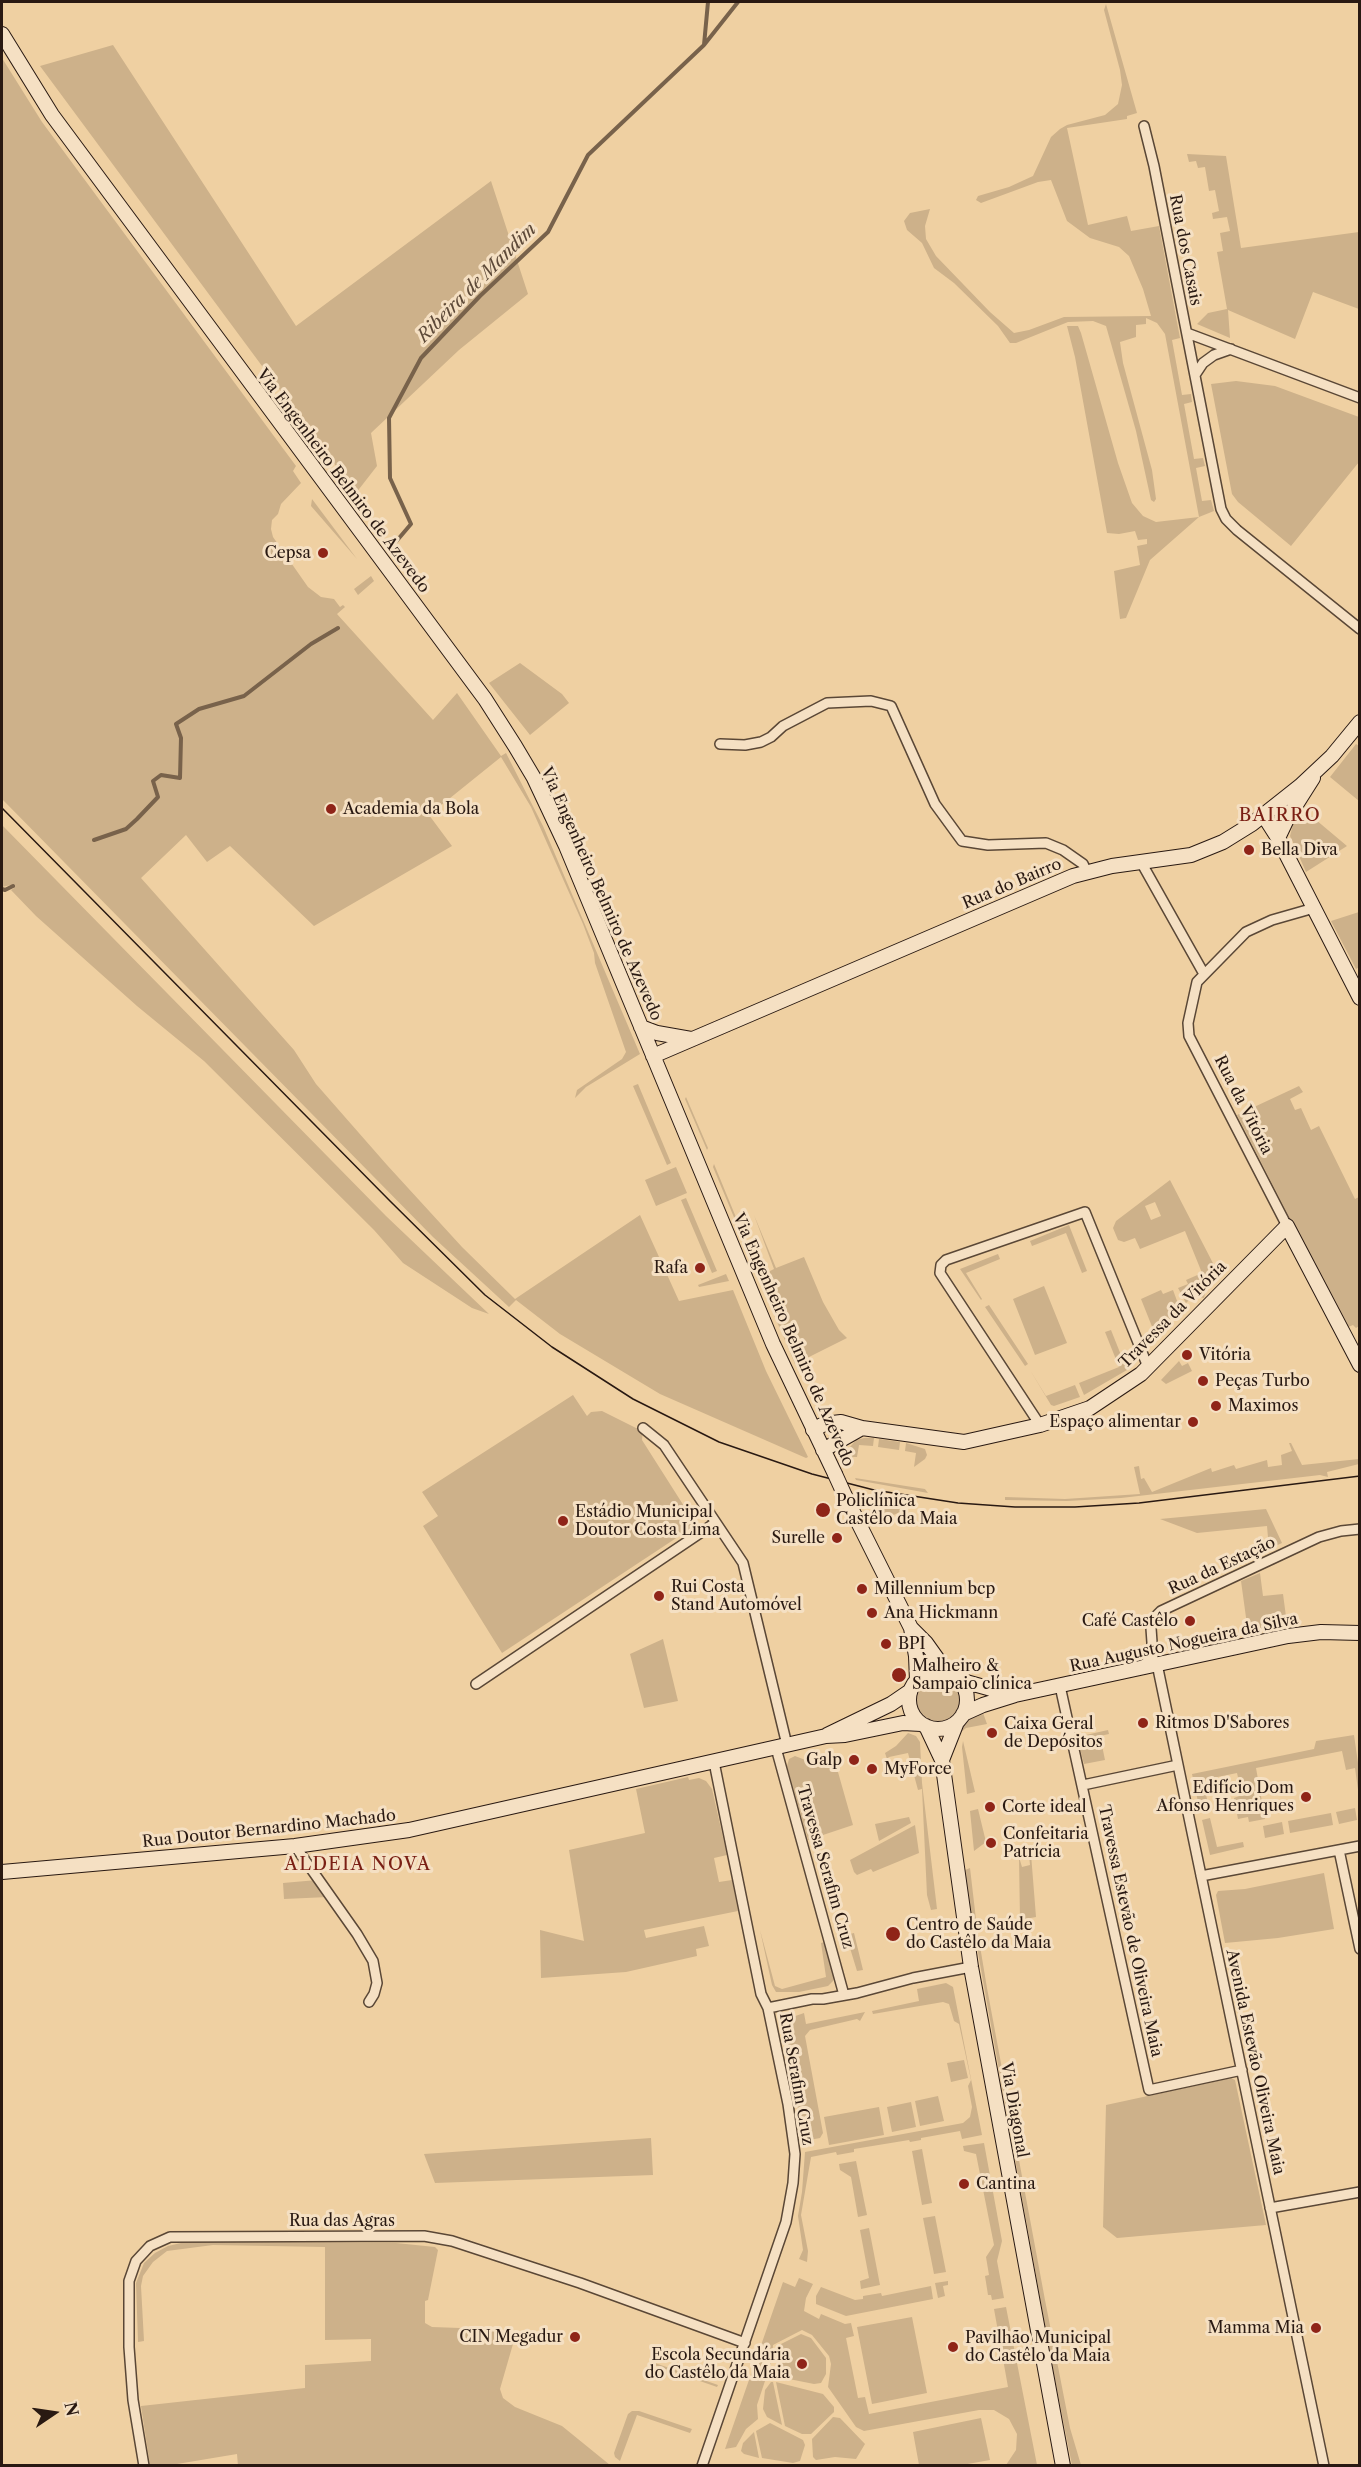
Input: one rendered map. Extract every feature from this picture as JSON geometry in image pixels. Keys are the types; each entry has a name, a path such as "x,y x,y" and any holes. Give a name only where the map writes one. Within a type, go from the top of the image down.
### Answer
{"main road":[{"name":"Via Engenheiro Belmiro de Azevedo","path":"2,34 52,115 461,667 515,746 550,812 773,1344 911,1628 917,1664 913,1685"},
{"name":"Rua do Bairro","path":"653,1056 1035,891 1087,872 1183,856 1205,850 1235,836 1264,816 1318,769 1340,747 1359,722"},
{"path":"1278,838 1318,769"},
{"path":"1264,816 1278,838 1359,998"},
{"path":"641,1027 657,1033 693,1039"},
{"name":"Rua da Vitória","path":"1287,1226 1359,1365"},
{"name":"Travessa da Vitória","path":"813,1430 832,1423 849,1423 862,1428 964,1442 1040,1425 1090,1408 1148,1367 1287,1226"},
{"path":"823,1450 862,1428"},
{"name":"Via Engenheiro Belmiro de Azevedo","path":"911,1628 926,1643 946,1671"},
{"name":"Rua Augusto Nogueira da Silva","path":"960,1718 983,1705 1015,1695 1288,1636 1322,1632 1359,1633"},
{"path":"714,1762 826,1736 845,1735 903,1723 942,1729 960,1718 967,1699 965,1689 959,1680 946,1671 930,1671 891,1704 826,1736"},
{"name":"Rua Augusto Nogueira da Silva","path":"959,1680 1015,1695"},
{"path":"913,1685 910,1710 923,1725"},
{"name":"Via Diagonal","path":"942,1760 960,1718"},
{"name":"Via Diagonal","path":"923,1725 942,1760 971,1967 1063,2466"},
{"name":"Rua Doutor Bernardino Machado","path":"2,1872 295,1846 409,1830 714,1762"}],"street":[{"name":"Rua dos Casais","path":"1144,126 1154,166 1220,503 1226,519 1359,629"},
{"path":"1186,333 1359,398"},
{"path":"1195,375 1203,363 1214,355 1232,349"},
{"path":"720,744 745,746 761,742 771,737 783,726 827,703 871,701 891,706 935,804 962,841 988,845 1046,843 1063,850 1083,864 1087,872"},
{"path":"1141,862 1204,974"},
{"name":"Rua da Vitória","path":"1287,1226 1189,1036 1189,1011 1197,982 1246,932 1272,920 1314,908"},
{"path":"1040,1425 940,1273 943,1262 1085,1212 1148,1367"},
{"name":"Travessa Serafim Cruz","path":"643,1428 664,1445 743,1563 781,1747 844,1995"},
{"path":"476,1684 715,1523"},
{"name":"Rua da Estação","path":"1140,1668 1153,1657 1151,1628 1154,1618 1161,1611 1319,1537 1359,1528"},
{"name":"Avenida Estevão Oliveira Maia","path":"1157,1664 1324,2466"},
{"name":"Travessa Estevão de Oliveira Maia","path":"1060,1686 1149,2090 1242,2070"},
{"name":"Rua Serafim Cruz","path":"702,2466 786,2222 794,2182 793,2130 768,2008 761,1994 714,1762"},
{"path":"1083,1785 1178,1765"},
{"path":"295,1846 351,1924 373,1961 377,1983 369,2002"},
{"path":"1202,1876 1359,1846"},
{"path":"1339,1850 1359,1949"},
{"path":"768,2008 844,1995 971,1967"},
{"path":"1270,2208 1359,2192"},
{"name":"Rua das Agras","path":"144,2466 133,2400 129,2347 129,2281 136,2261 150,2246 170,2237 424,2236 452,2241 580,2283 745,2343"}],"shaded area":[{"path":"1106,4 1137,113 1127,116 1127,119 1067,128 1088,225 1127,216 1131,231 1159,226 1180,338 1172,340 1182,395 1191,394 1192,402 1184,404 1194,459 1203,458 1205,466 1196,468 1202,501 1211,500 1214,511 1199,517 1165,334 1157,323 1146,318 1146,324 1136,325 1136,337 1120,342 1123,363 1152,470 1156,499 1154,502 1151,500 1136,431 1106,326 1093,321 1068,322 1016,343 1010,343 998,326 954,283 934,268 922,243 907,230 904,221 910,213 930,209 925,226 926,239 936,256 990,312 1014,333 1064,317 1151,316 1129,256 1119,247 1090,238 1067,221 1051,180 1038,182 981,203 976,200 978,196 1009,187 1033,176 1051,137 1060,129 1105,115 1118,104 1122,85 1104,10"},
{"path":"113,45 296,326 491,181 528,294 459,350 371,433 377,466 356,493 40,66"},
{"path":"2,58 42,122 296,466 293,471 301,483 281,504 278,514 272,520 271,529 273,537 308,587 321,597 334,599 340,607 343,605 345,607 337,614 433,720 457,693 501,756 506,753 543,826 640,1054 586,1087 575,1098 577,1090 622,1059 626,1052 583,924 531,807 501,757 429,815 452,846 314,926 230,846 207,862 186,835 141,878 294,1050 316,1084 387,1165 462,1247 515,1299 640,1215 679,1301 733,1290 766,1371 808,1457 660,1394 560,1334 516,1300 509,1307 433,1237 2,799"},
{"path":"1187,154 1226,156 1241,248 1359,232 1359,309 1313,292 1295,339 1228,310 1230,338 1197,324 1208,313 1227,309 1217,252 1223,251 1220,233 1230,231 1227,217 1213,219 1212,213 1219,211 1215,190 1209,191 1205,167 1198,168 1196,161 1189,162"},
{"path":"1067,326 1078,326 1081,333 1118,463 1132,503 1143,516 1156,522 1199,517 1150,560 1126,618 1120,619 1114,571 1140,565 1137,546 1147,544 1147,539 1138,540 1135,531 1119,534 1107,533 1075,357"},
{"path":"1236,381 1275,386 1359,417 1359,462 1291,546 1238,502 1232,494 1211,384"},
{"path":"312,499 357,559 311,506"},
{"path":"371,576 374,581 358,595 354,589"},
{"path":"520,663 562,694 569,703 530,735 489,683"},
{"path":"1356,744 1359,746 1359,801 1330,777"},
{"path":"1303,809 1347,846 1306,872 1290,836 1294,820"},
{"path":"2,825 386,1216 489,1314 472,1308 403,1263 374,1230 204,1061 137,1006 36,916 11,890 14,888 11,885 2,887"},
{"path":"1359,912 1359,967 1356,969 1331,921"},
{"path":"638,1084 671,1163 667,1165 633,1086"},
{"path":"1299,1086 1303,1092 1290,1099 1295,1110 1301,1108 1311,1130 1319,1126 1355,1199 1359,1197 1359,1326 1356,1328 1353,1325 1346,1328 1237,1115"},
{"path":"686,1097 708,1148 707,1150 685,1099"},
{"path":"714,1164 754,1261 753,1263 713,1167"},
{"path":"676,1167 687,1193 656,1206 645,1180"},
{"path":"1170,1180 1216,1269 1207,1284 1204,1298 1193,1296 1186,1303 1178,1288 1188,1284 1186,1280 1202,1273 1185,1231 1140,1249 1135,1238 1124,1242 1118,1240 1113,1228 1116,1221","holes":["1155,1202 1161,1216 1151,1220 1145,1206"]},
{"path":"686,1198 717,1271 712,1273 681,1200"},
{"path":"754,1215 776,1268 804,1257 823,1302 839,1330 847,1338 795,1364 758,1277 774,1269"},
{"path":"1069,1225 1087,1271 1082,1273 1066,1233 1032,1246 1030,1241"},
{"path":"998,1254 1000,1259 966,1273 981,1300 960,1269"},
{"path":"726,1274 729,1281 699,1287 698,1285"},
{"path":"1044,1286 1067,1343 1035,1355 1013,1299"},
{"path":"1161,1290 1163,1294 1173,1290 1180,1309 1155,1334 1141,1299"},
{"path":"989,1305 1028,1364 1025,1366 985,1307"},
{"path":"1111,1330 1127,1370 1084,1395 1079,1383 1119,1367 1105,1332"},
{"path":"1179,1361 1182,1366 1188,1363 1192,1371 1166,1384 1161,1380"},
{"path":"1030,1370 1046,1396 1075,1385 1080,1397 1051,1405"},
{"name":"Estádio Municipal Doutor Costa Lima","path":"573,1395 587,1416 591,1412 602,1411 636,1428 643,1428 642,1440 696,1525 502,1653 423,1526 438,1516 422,1492"},
{"path":"874,1438 873,1446 859,1445 857,1457 853,1457 852,1464 849,1464 847,1455 850,1447 856,1440"},
{"path":"879,1439 900,1442 899,1450 878,1447"},
{"path":"906,1443 925,1449 927,1455 914,1467 916,1453 905,1451"},
{"path":"1289,1443 1302,1465 1359,1459 1359,1464 1327,1472 1328,1477 1320,1475 1121,1498 1067,1501 1005,1500 1005,1497 1065,1499 1140,1494 1134,1467 1139,1466 1141,1479 1144,1478 1152,1492 1211,1468 1212,1472 1234,1465 1236,1469 1267,1460 1268,1467 1282,1465 1281,1455 1292,1451"},
{"path":"855,1478 925,1489 928,1493 856,1480"},
{"path":"870,1503 903,1510 904,1510 879,1522"},
{"path":"1266,1509 1282,1543 1269,1549 1267,1526 1197,1533 1160,1519"},
{"path":"1260,1573 1263,1596 1283,1594 1287,1624 1248,1632 1241,1581"},
{"path":"663,1639 678,1701 644,1708 630,1654"},
{"path":"938,1678 953,1685 960,1700 953,1715 938,1722 923,1715 916,1700 923,1685"},
{"path":"982,1710 987,1724 966,1728 960,1733 965,1723"},
{"path":"1108,1730 1109,1734 1100,1736 1105,1760 1084,1764 1077,1737"},
{"path":"908,1733 916,1736 920,1742 922,1783 937,1909 931,1910 927,1895 922,1789 918,1790 908,1753 887,1759 885,1753 896,1746"},
{"path":"1354,1735 1359,1770 1359,1797 1355,1768 1346,1770 1342,1751 1256,1768 1265,1819 1249,1822 1248,1817 1238,1819 1234,1798 1242,1795 1237,1773 1203,1780 1209,1809 1200,1811 1192,1774 1314,1749 1316,1741"},
{"path":"963,1741 975,1792 967,1794 962,1747"},
{"path":"795,1756 821,1766 836,1765 853,1825 808,1840 787,1766 789,1759"},
{"path":"688,1777 689,1780 699,1778 706,1781 712,1789 727,1855 714,1858 719,1882 732,1880 738,1911 644,1930 646,1938 704,1926 709,1946 696,1949 697,1956 626,1972 541,1978 540,1930 584,1941 569,1850 645,1833 636,1789"},
{"path":"1355,1808 1357,1820 1339,1824 1336,1812"},
{"path":"978,1809 986,1842 974,1851 970,1811"},
{"path":"1331,1813 1333,1825 1290,1833 1288,1821"},
{"path":"909,1817 911,1823 879,1841 875,1824"},
{"path":"1210,1818 1217,1847 1243,1842 1244,1847 1210,1855 1202,1820"},
{"path":"1282,1822 1284,1834 1265,1838 1263,1826"},
{"path":"915,1825 919,1853 873,1872 871,1869 857,1875 854,1872 850,1860"},
{"path":"1031,1854 1036,1917 1020,1920 1019,1857 1022,1867 1030,1865 1029,1855"},
{"path":"970,1868 987,1988 1045,2300 1070,2428 1081,2465 1072,2465 1053,2370 971,1914 965,1870"},
{"path":"1324,1873 1334,1929 1225,1943 1216,1895 1218,1891 1245,1889"},
{"path":"317,1880 328,1897 284,1899 283,1883"},
{"path":"760,1930 775,1986 782,1989 826,1977 821,1943 825,1942 835,1975 833,1981 828,1986 799,1992 776,1992 772,1985"},
{"path":"854,1933 863,1970 857,1971 846,1935"},
{"path":"946,1983 953,1987 982,2135 962,2139 960,2131 910,2142 909,2140 854,2149 854,2152 837,2155 836,2152 811,2157 801,2215 808,2251 807,2262 799,2259 803,2250 798,2216 805,2152 963,2123 970,2117 972,2107 968,2086 971,2080 959,2024 954,2021 949,2004 943,2002 873,2014 872,2011 919,2001 917,1989"},
{"path":"865,2012 860,2021 857,2019 810,2030 805,2036 823,2133 820,2138 804,2141 782,2027 784,2020 804,2013 806,2024"},
{"path":"964,2060 968,2078 951,2082 947,2063"},
{"path":"1231,2078 1235,2080 1266,2225 1117,2238 1103,2227 1106,2105"},
{"path":"938,2096 944,2121 920,2126 915,2101"},
{"path":"911,2102 916,2127 892,2132 887,2107"},
{"path":"879,2107 884,2135 829,2145 824,2117"},
{"path":"651,2138 653,2175 435,2183 424,2154"},
{"path":"984,2143 1002,2241 997,2261 1004,2298 992,2300 991,2295 988,2295 985,2276 989,2275 986,2257 994,2245 976,2154 964,2151 963,2146"},
{"path":"922,2149 932,2203 922,2205 912,2151"},
{"path":"856,2161 867,2215 858,2217 851,2177 840,2170 839,2164"},
{"path":"935,2216 946,2272 934,2274 923,2218"},
{"path":"869,2228 880,2285 861,2289 860,2281 869,2278 860,2230"},
{"path":"201,2242 396,2243 435,2247 438,2250 428,2300 425,2301 425,2323 432,2327 488,2329 497,2332 495,2336 500,2339 513,2344 500,2389 503,2398 515,2407 562,2426 610,2465 238,2466 237,2454 171,2465 150,2465 141,2406 305,2388 305,2365 371,2361 371,2339 325,2340 325,2247 213,2245 167,2251 153,2262 143,2276 141,2286 144,2341 138,2342 136,2283 144,2263 155,2253 168,2246"},
{"path":"799,2278 813,2284 806,2298 804,2311 819,2319 821,2314 845,2324 851,2323 854,2336 846,2338 858,2398 865,2397 869,2414 1008,2387 994,2309 1006,2307 1037,2465 1006,2465 1016,2450 1017,2434 1009,2419 994,2410 979,2410 864,2431 856,2427 828,2387 831,2364 829,2356 812,2335 802,2330 773,2345 772,2360 757,2405 758,2419 746,2429 736,2447 725,2449 783,2282 795,2287"},
{"path":"948,2281 948,2285 943,2286 945,2296 938,2298 935,2283"},
{"path":"931,2286 933,2299 846,2316 816,2304 816,2296 821,2287 855,2300 863,2299 863,2296 881,2293 882,2296"},
{"path":"912,2317 927,2393 872,2404 857,2327"},
{"path":"801,2334 811,2338 826,2358 826,2374 821,2383 814,2384 784,2378 778,2373 775,2351 777,2346"},
{"path":"655,2363 718,2385 717,2387 654,2365"},
{"path":"773,2382 782,2425 767,2417 763,2409 765,2390"},
{"path":"776,2382 823,2394 834,2407 834,2412 811,2434 802,2434 785,2426"},
{"path":"632,2411 639,2411 692,2429 690,2433 637,2415 620,2461 614,2453 628,2414"},
{"path":"833,2417 840,2418 865,2444 856,2459 835,2457 816,2460 813,2457 812,2439"},
{"path":"981,2418 990,2460 962,2465 919,2465 913,2432"},
{"path":"770,2423 803,2440 805,2445 800,2461 793,2463 762,2458 756,2431"},
{"path":"754,2432 759,2458 741,2451 743,2443"}],"waterway":[{"name":"Ribeira de Mandim","path":"704,45 708,2"},
{"name":"Ribeira de Mandim","path":"394,544 411,524 390,478 389,418 421,358 480,296 548,232 588,155 704,45 738,2"},
{"name":"Ribeira de Mandim","path":"94,840 126,829 137,819 158,797 153,781 161,775 180,778 181,738 176,724 199,709 244,696 311,644 338,628"},
{"name":"Ribeira de Mandim","path":"2,889 13,886"}],"tram line":[{"path":"2,808 485,1295 552,1347 633,1399 719,1442 812,1474 874,1490 958,1503 1015,1507 1075,1507 1139,1503 1360,1476"}],"place":[{"name":"Cepsa","path":"323,553"},
{"name":"Academia da Bola","path":"331,809"},
{"name":"Bella Diva","path":"1249,850"},
{"name":"Rafa","path":"700,1268"},
{"name":"Vitória","path":"1187,1355"},
{"name":"Peças Turbo","path":"1203,1381"},
{"name":"Maximos","path":"1216,1406"},
{"name":"Espaço alimentar","path":"1193,1422"},
{"name":"Policlínica Castêlo da Maia","path":"823,1510"},
{"name":"Estádio Municipal Doutor Costa Lima","path":"563,1521"},
{"name":"Surelle","path":"837,1538"},
{"name":"Millennium bcp","path":"862,1589"},
{"name":"Rui Costa Stand Automóvel","path":"659,1596"},
{"name":"Ana Hickmann","path":"872,1613"},
{"name":"Café Castêlo","path":"1190,1621"},
{"name":"BPI","path":"886,1644"},
{"name":"Malheiro & Sampaio clínica","path":"899,1675"},
{"name":"Ritmos D'Sabores","path":"1143,1723"},
{"name":"Caixa Geral de Depósitos","path":"992,1733"},
{"name":"Galp","path":"854,1760"},
{"name":"MyForce","path":"872,1769"},
{"name":"Edifício Dom Afonso Henriques","path":"1306,1797"},
{"name":"Corte ideal","path":"990,1807"},
{"name":"Confeitaria Patrícia","path":"991,1843"},
{"name":"Centro de Saúde do Castêlo da Maia","path":"893,1934"},
{"name":"Cantina","path":"964,2184"},
{"name":"Mamma Mia","path":"1316,2328"},
{"name":"CIN Megadur","path":"575,2337"},
{"name":"Pavilhão Municipal do Castêlo da Maia","path":"953,2347"},
{"name":"Escola Secundária do Castêlo da Maia","path":"802,2364"}],"district":[{"name":"BAIRRO","path":"1280,816"},
{"name":"ALDEIA NOVA","path":"358,1865"}]}
